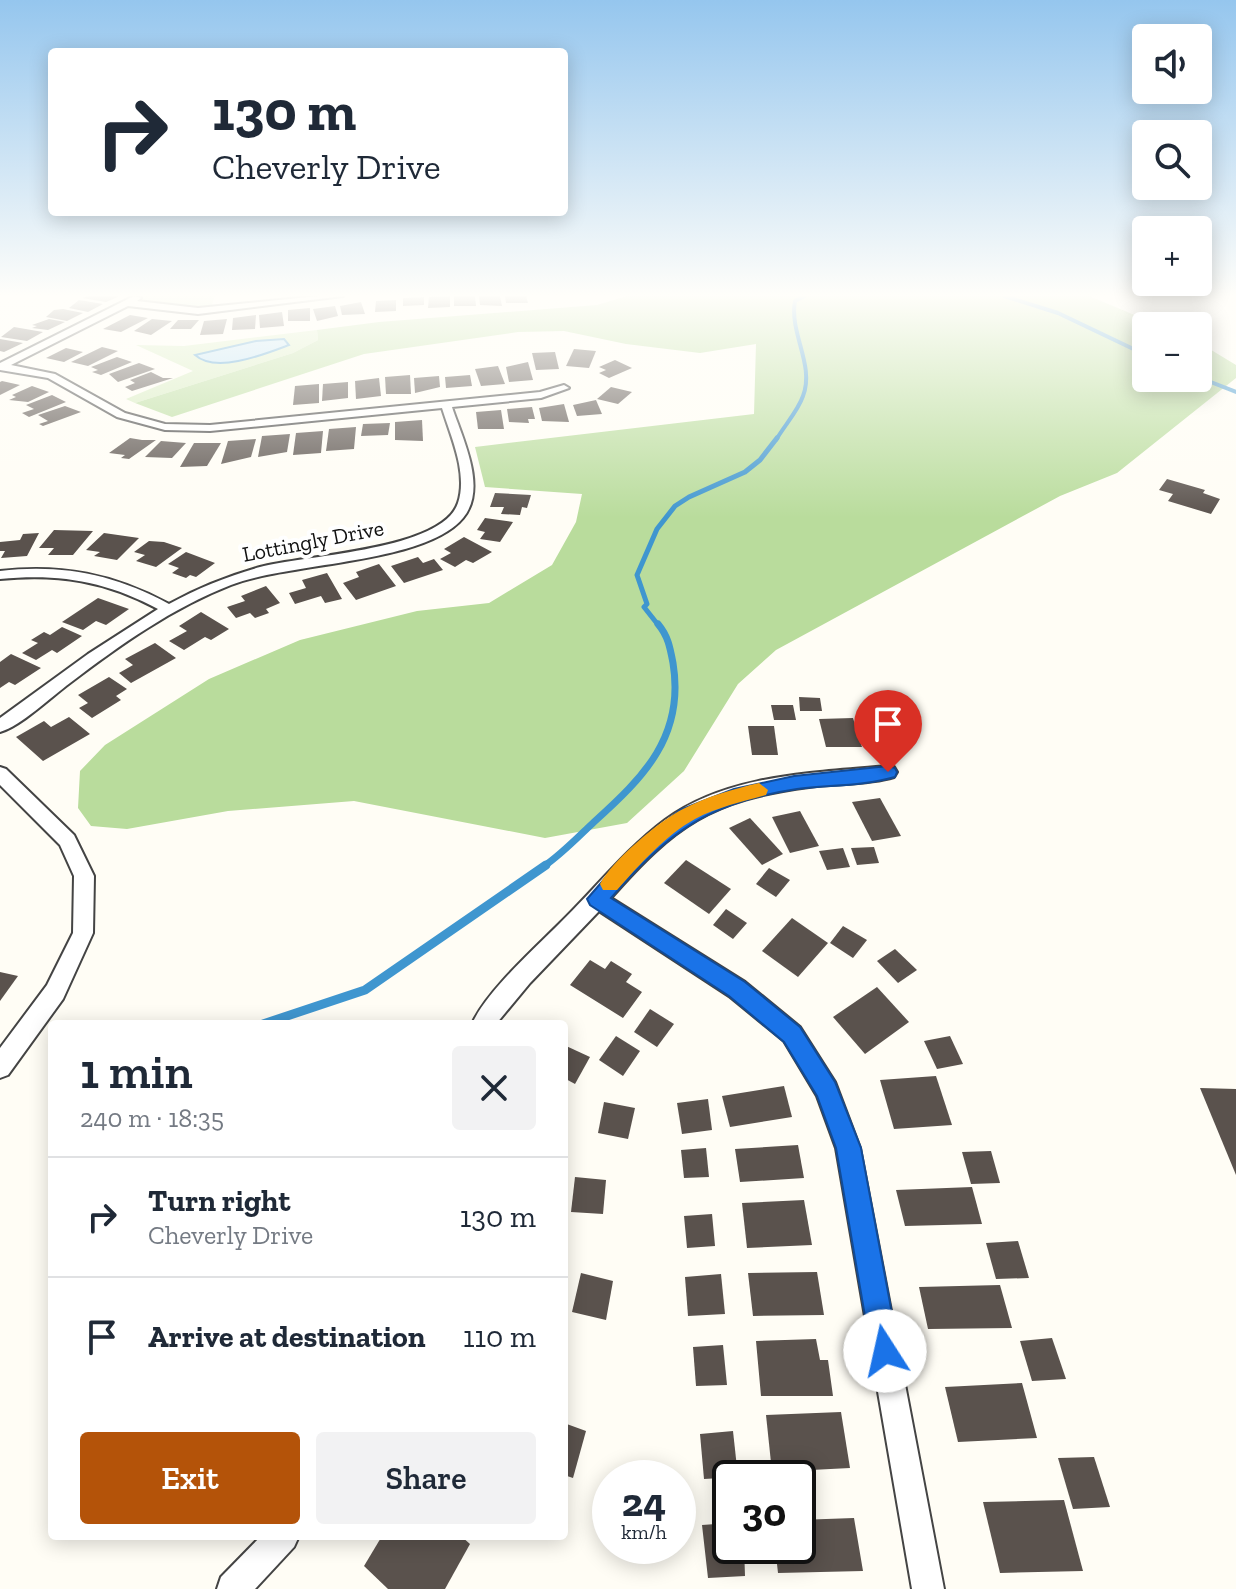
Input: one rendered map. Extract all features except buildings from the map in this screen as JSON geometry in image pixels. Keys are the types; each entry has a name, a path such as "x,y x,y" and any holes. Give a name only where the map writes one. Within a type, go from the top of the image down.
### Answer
{"street":[{"path":"22,370 51,376 121,415 165,427 210,428 541,395 564,388"},
{"name":"Lottingly Drive","path":"0,726 166,608 218,584 262,570 399,547 424,538 457,518 467,495 467,479 446,404"},
{"path":"0,575 69,573 104,578 135,590 166,608"},
{"path":"486,1020 506,992 634,858 687,815 734,796 794,783 888,772"},
{"path":"0,774 67,840 84,876 83,933 55,992 0,1067"},
{"path":"597,899 737,989 792,1034 827,1090 848,1148 928,1589"},
{"path":"233,1589 279,1540"}],"green space":[{"path":"239,370 135,403 126,399 193,371"},
{"path":"239,370 315,370 172,417 135,403"},
{"path":"755,370 1132,370 1132,392 1212,392 1212,370 1236,370 1236,378 1117,473 1060,496 776,650 738,684 684,771 627,823 545,838 354,801 228,811 127,829 91,826 78,808 80,771 105,745 209,679 300,640 417,611 489,603 552,565 576,522 582,494 485,487 475,447 754,414"}],"waterway":[{"path":"776,440 803,396 806,370"},
{"path":"1212,383 1236,392"},
{"path":"659,626 644,607 647,604 637,575 657,529 675,506 745,472 760,460 777,438"},
{"path":"543,867 629,788 657,753 666,734 673,712 675,689 670,647 658,624"},
{"path":"275,1020 365,990 546,865"}],"slow traffic":[{"path":"610,884 634,858 687,815 734,796 759,790"}],"route":[{"path":"885,1351 848,1148 827,1090 792,1034 737,989 597,899 634,858 687,815 734,796 794,783 888,772"}]}
